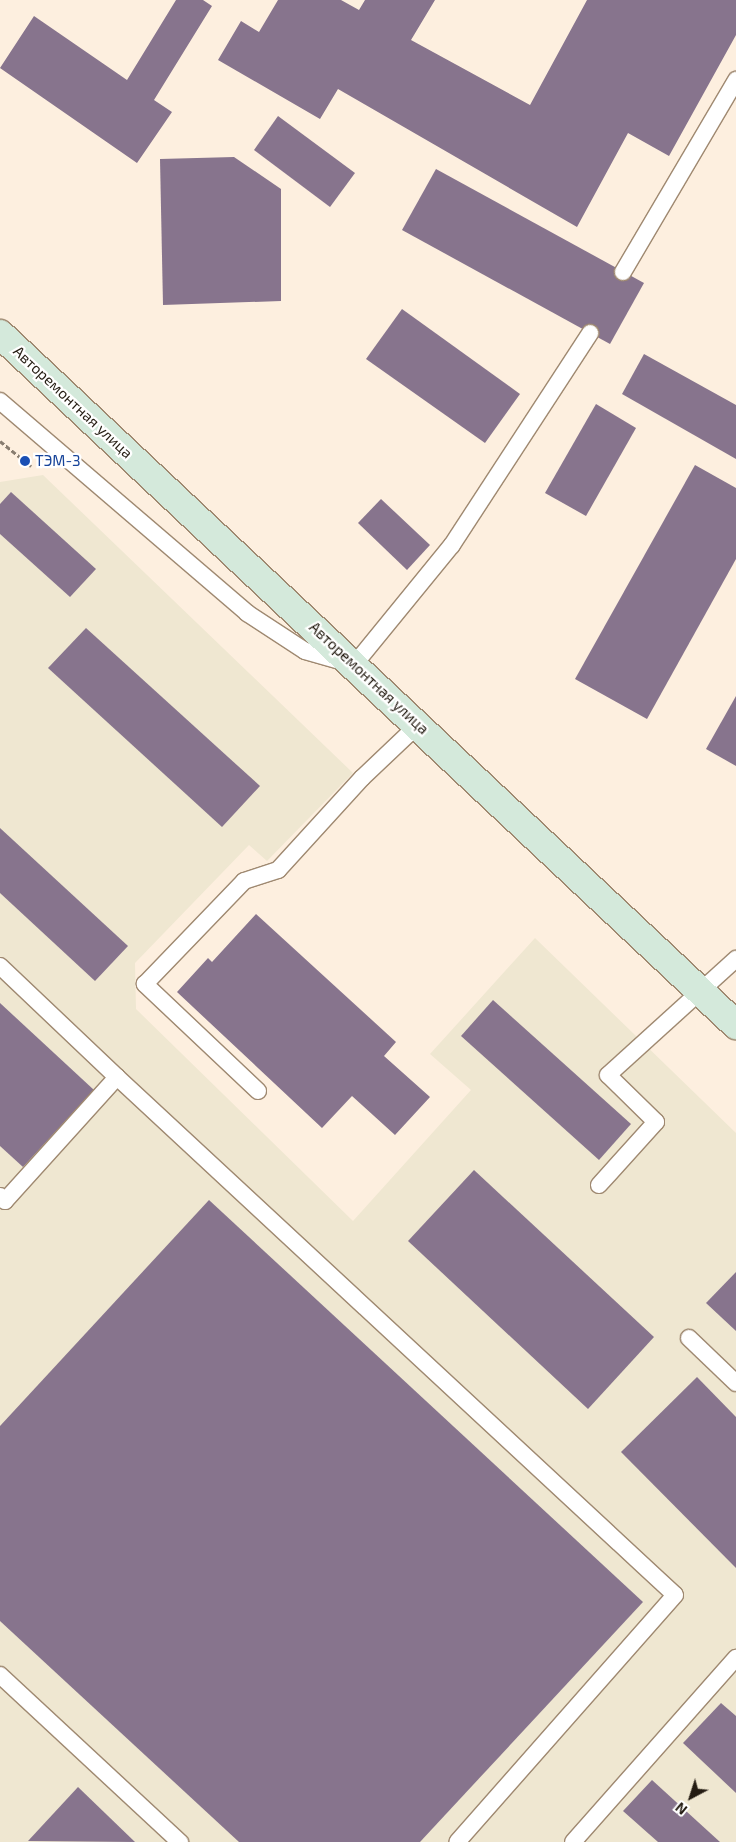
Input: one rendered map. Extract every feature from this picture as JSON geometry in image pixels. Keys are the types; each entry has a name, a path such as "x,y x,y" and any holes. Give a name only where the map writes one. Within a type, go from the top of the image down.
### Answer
{"street":[{"name":"Авторемонтная улица","path":"0,334 419,724 736,1025"}],"lane":[{"path":"623,272 736,80"},
{"path":"3,413 247,613 305,651 354,665 452,545 590,334"},
{"path":"258,1091 145,984 244,881 278,870 419,724"},
{"path":"599,1185 656,1122 608,1075 642,1040 702,992 736,959"},
{"path":"0,966 117,1077 675,1594 457,1842"},
{"path":"0,1196 5,1201 117,1077"},
{"path":"689,1338 736,1383"},
{"path":"572,1842 736,1658"},
{"path":"0,1675 180,1842"}],"path":[{"path":"0,440 31,466"}],"shaded area":[{"path":"43,475 353,773 267,861 249,845 135,963 136,1009 353,1221 471,1090 430,1054 535,938 736,1133 736,1842 0,1842 0,482"}],"building":[{"path":"176,0 203,0 212,6 154,100 172,112 137,163 0,68 34,16 127,80"},
{"path":"278,0 341,0 359,10 365,0 435,0 411,40 530,105 587,0 736,0 736,35 669,156 628,133 577,227 338,89 320,119 218,60 241,21 259,32"},
{"path":"278,116 355,173 330,207 254,150"},
{"path":"234,157 281,189 281,301 163,305 160,159"},
{"path":"436,169 644,283 610,344 402,230"},
{"path":"402,309 520,394 485,443 366,359"},
{"path":"644,354 736,405 736,459 622,394"},
{"path":"596,404 636,428 586,516 545,493"},
{"path":"695,465 736,488 736,559 647,719 575,679"},
{"path":"11,492 96,569 70,597 0,534 0,504"},
{"path":"381,499 430,545 407,570 358,523"},
{"path":"86,628 260,786 222,827 48,668"},
{"path":"736,696 736,766 706,749"},
{"path":"0,828 128,946 95,981 0,893"},
{"path":"256,914 396,1042 384,1056 430,1097 395,1135 352,1096 322,1128 177,992 208,958 212,962"},
{"path":"493,1000 631,1124 599,1160 461,1036"},
{"path":"0,1003 94,1090 23,1167 0,1146"},
{"path":"474,1170 654,1337 588,1409 408,1241"},
{"path":"209,1200 643,1602 420,1842 239,1842 0,1621 0,1426"},
{"path":"736,1272 736,1331 706,1303"},
{"path":"697,1377 736,1417 736,1568 621,1452"},
{"path":"721,1703 736,1716 736,1793 683,1743"},
{"path":"652,1780 720,1842 658,1842 623,1811"},
{"path":"78,1787 135,1842 28,1841"}],"place":[{"name":"ТЭМ-З","path":"25,461"}]}
